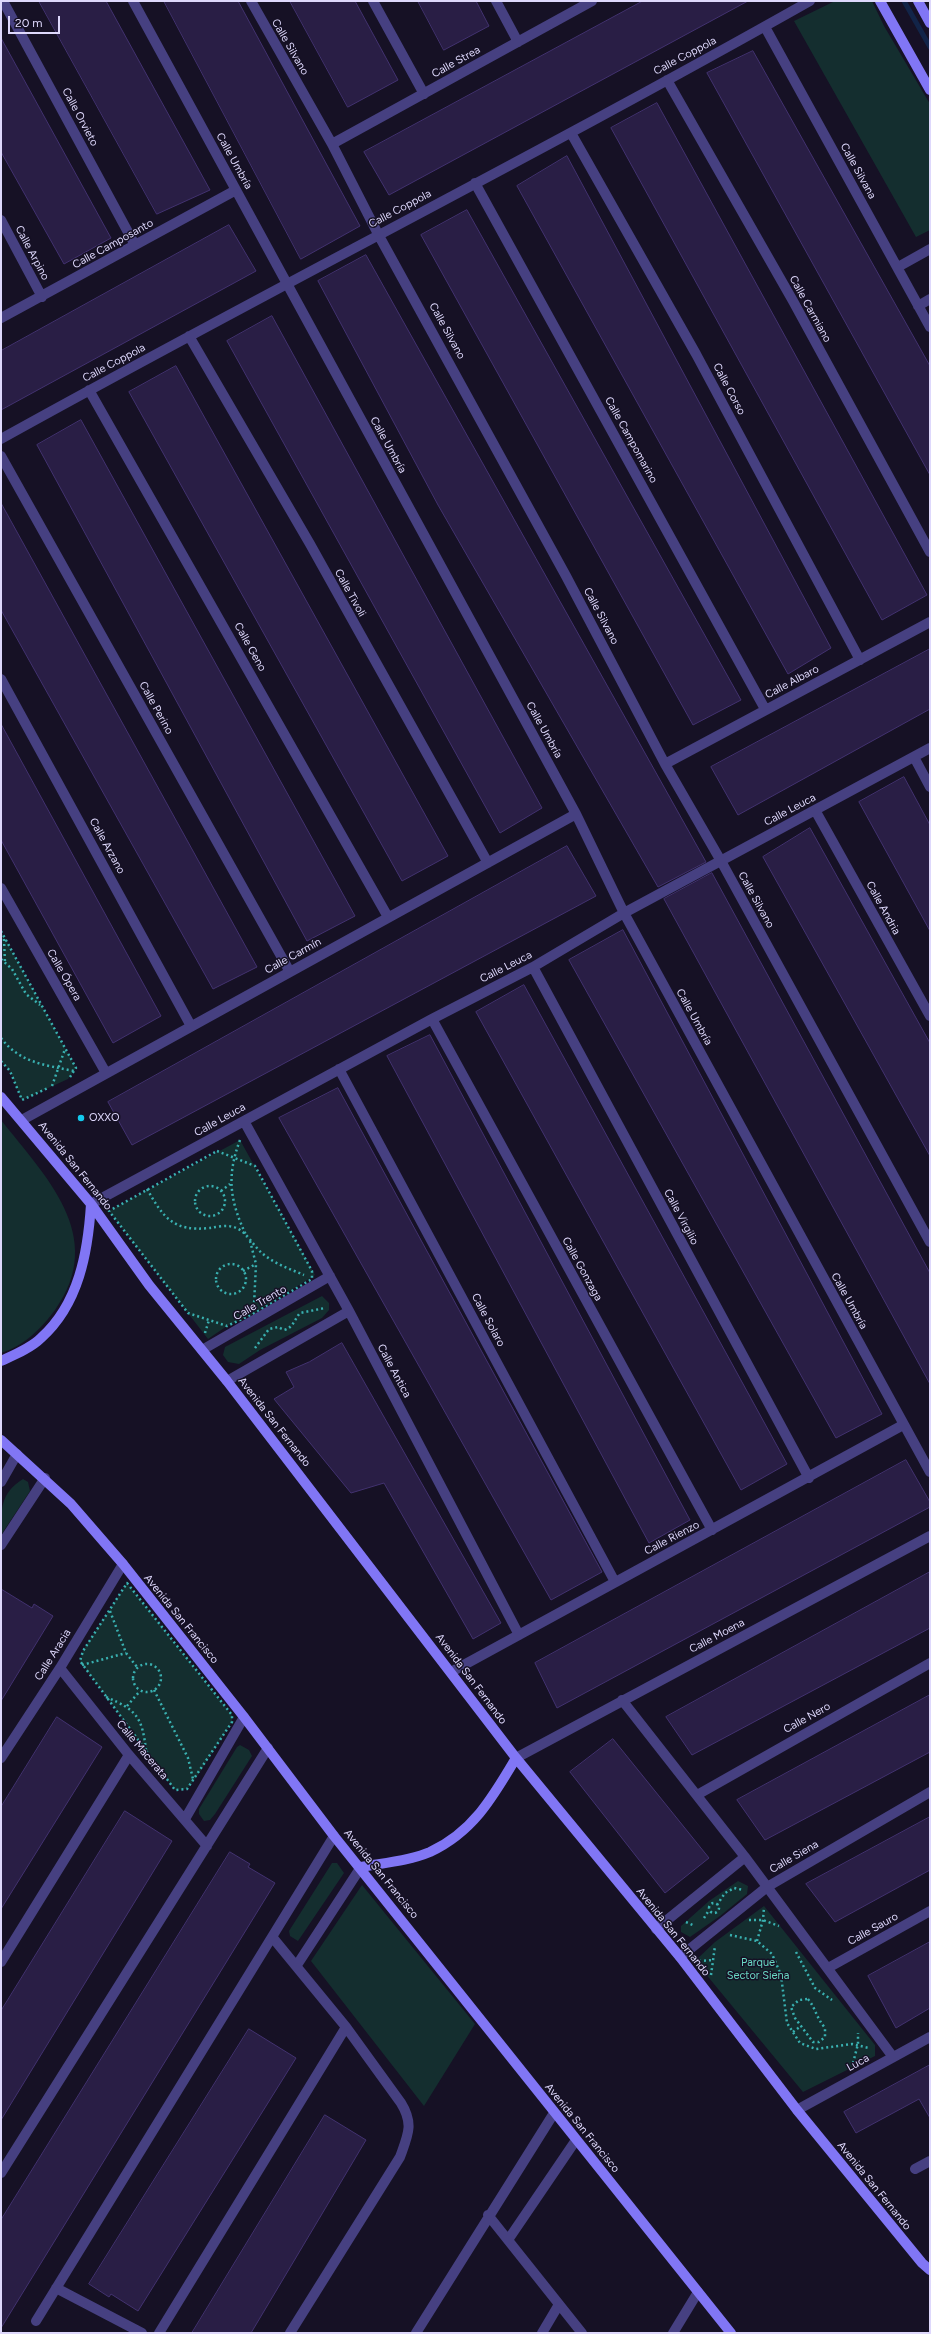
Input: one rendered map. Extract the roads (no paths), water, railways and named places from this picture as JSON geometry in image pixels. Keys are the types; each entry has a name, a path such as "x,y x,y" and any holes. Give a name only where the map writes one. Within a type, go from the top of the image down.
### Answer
{"street":[{"name":"Calle Orvieto","path":"3,1 136,245"},
{"name":"Calle Umbría","path":"133,1 576,814 624,913 930,1472"},
{"name":"Calle Silvano","path":"250,1 332,144 378,234 562,569 665,764 721,861 930,1242"},
{"path":"373,1 424,94"},
{"path":"496,1 518,42"},
{"name":"Calle Strea","path":"332,144 592,1"},
{"name":"Calle Coppola","path":"1,439 286,282 571,133 810,1"},
{"path":"880,1 930,90"},
{"path":"918,1 930,23"},
{"name":"Calle Silvana","path":"765,27 930,327"},
{"name":"Calle Carmiano","path":"667,80 792,301 930,552"},
{"name":"Calle Corso","path":"571,133 696,354 860,660"},
{"name":"Calle Campomarino","path":"475,183 765,709"},
{"name":"Calle Camposanto","path":"1,318 236,190"},
{"name":"Calle Arpino","path":"1,220 42,296"},
{"path":"898,268 930,249"},
{"path":"918,306 930,299"},
{"name":"Calle Tivoli","path":"189,336 310,544 488,863"},
{"name":"Calle Geno","path":"89,390 388,917"},
{"name":"Calle Perino","path":"1,456 290,972"},
{"name":"Calle Albaro","path":"665,764 765,709 930,622"},
{"name":"Calle Arzano","path":"1,678 191,1026"},
{"name":"Calle Leuca","path":"91,1204 432,1018 533,967 624,913 930,748"},
{"path":"914,757 930,787"},
{"name":"Calle Andria","path":"815,810 930,1016"},
{"name":"Calle Carmín","path":"22,1120 576,814"},
{"name":"Calle Ópera","path":"1,888 106,1073"},
{"name":"Calle Virgilio","path":"533,967 809,1478"},
{"name":"Calle Gonzaga","path":"432,1018 712,1530"},
{"name":"Calle Solaro","path":"339,1069 616,1582"},
{"name":"Avenida San Fernando","path":"1,1097 22,1120 91,1204 149,1285 227,1381 516,1758 680,1958 797,2110 922,2263 930,2270"},
{"name":"Calle Antica","path":"244,1121 349,1311 519,1635"},
{"path":"1,1361 40,1339 62,1315 82,1272 89,1238 91,1204"},
{"name":"Calle Trento","path":"202,1350 330,1276"},
{"path":"227,1381 349,1311"},
{"name":"Calle Rienzo","path":"451,1672 809,1478 903,1425"},
{"name":"Avenida San Francisco","path":"1,1440 45,1478 123,1564 244,1716 334,1836 361,1867 554,2113 731,2333"},
{"path":"1,1482 17,1454"},
{"path":"1,1546 45,1478"},
{"name":"Calle Moena","path":"516,1758 930,1536"},
{"name":"Calle Aracia","path":"1,1758 60,1668 123,1564"},
{"name":"Calle Nero","path":"697,1795 930,1663"},
{"name":"Calle Macerata","path":"60,1668 129,1755 207,1846"},
{"path":"622,1700 745,1857 893,2057"},
{"path":"185,1819 244,1716"},
{"path":"2,2169 268,1748"},
{"path":"1,1962 129,1755"},
{"path":"297,1965 361,1867 422,1854 449,1840 470,1824 489,1804 516,1758"},
{"name":"Calle Siena","path":"680,1958 767,1887 930,1792"},
{"path":"36,2320 273,1938 334,1836"},
{"path":"656,1928 745,1857"},
{"name":"Calle Sauro","path":"828,1968 930,1911"},
{"path":"273,1938 297,1965 346,2027 408,2115 408,2135 400,2157 290,2333"},
{"path":"159,2333 346,2027"},
{"name":"Luca","path":"797,2110 930,2037"},
{"path":"416,2333 488,2215 554,2113"},
{"path":"508,2240 576,2140"},
{"path":"915,2169 930,2161"},
{"path":"488,2215 558,2306 582,2333"},
{"path":"56,2288 142,2333"},
{"path":"673,2333 698,2292"},
{"path":"542,2333 558,2306"}],"waterway":[{"path":"904,1 930,47"}],"place":[{"name":"OXXO","path":"81,1118"}],"park label":[{"name":"Parque Sector Siena","path":"758,1969"}]}
